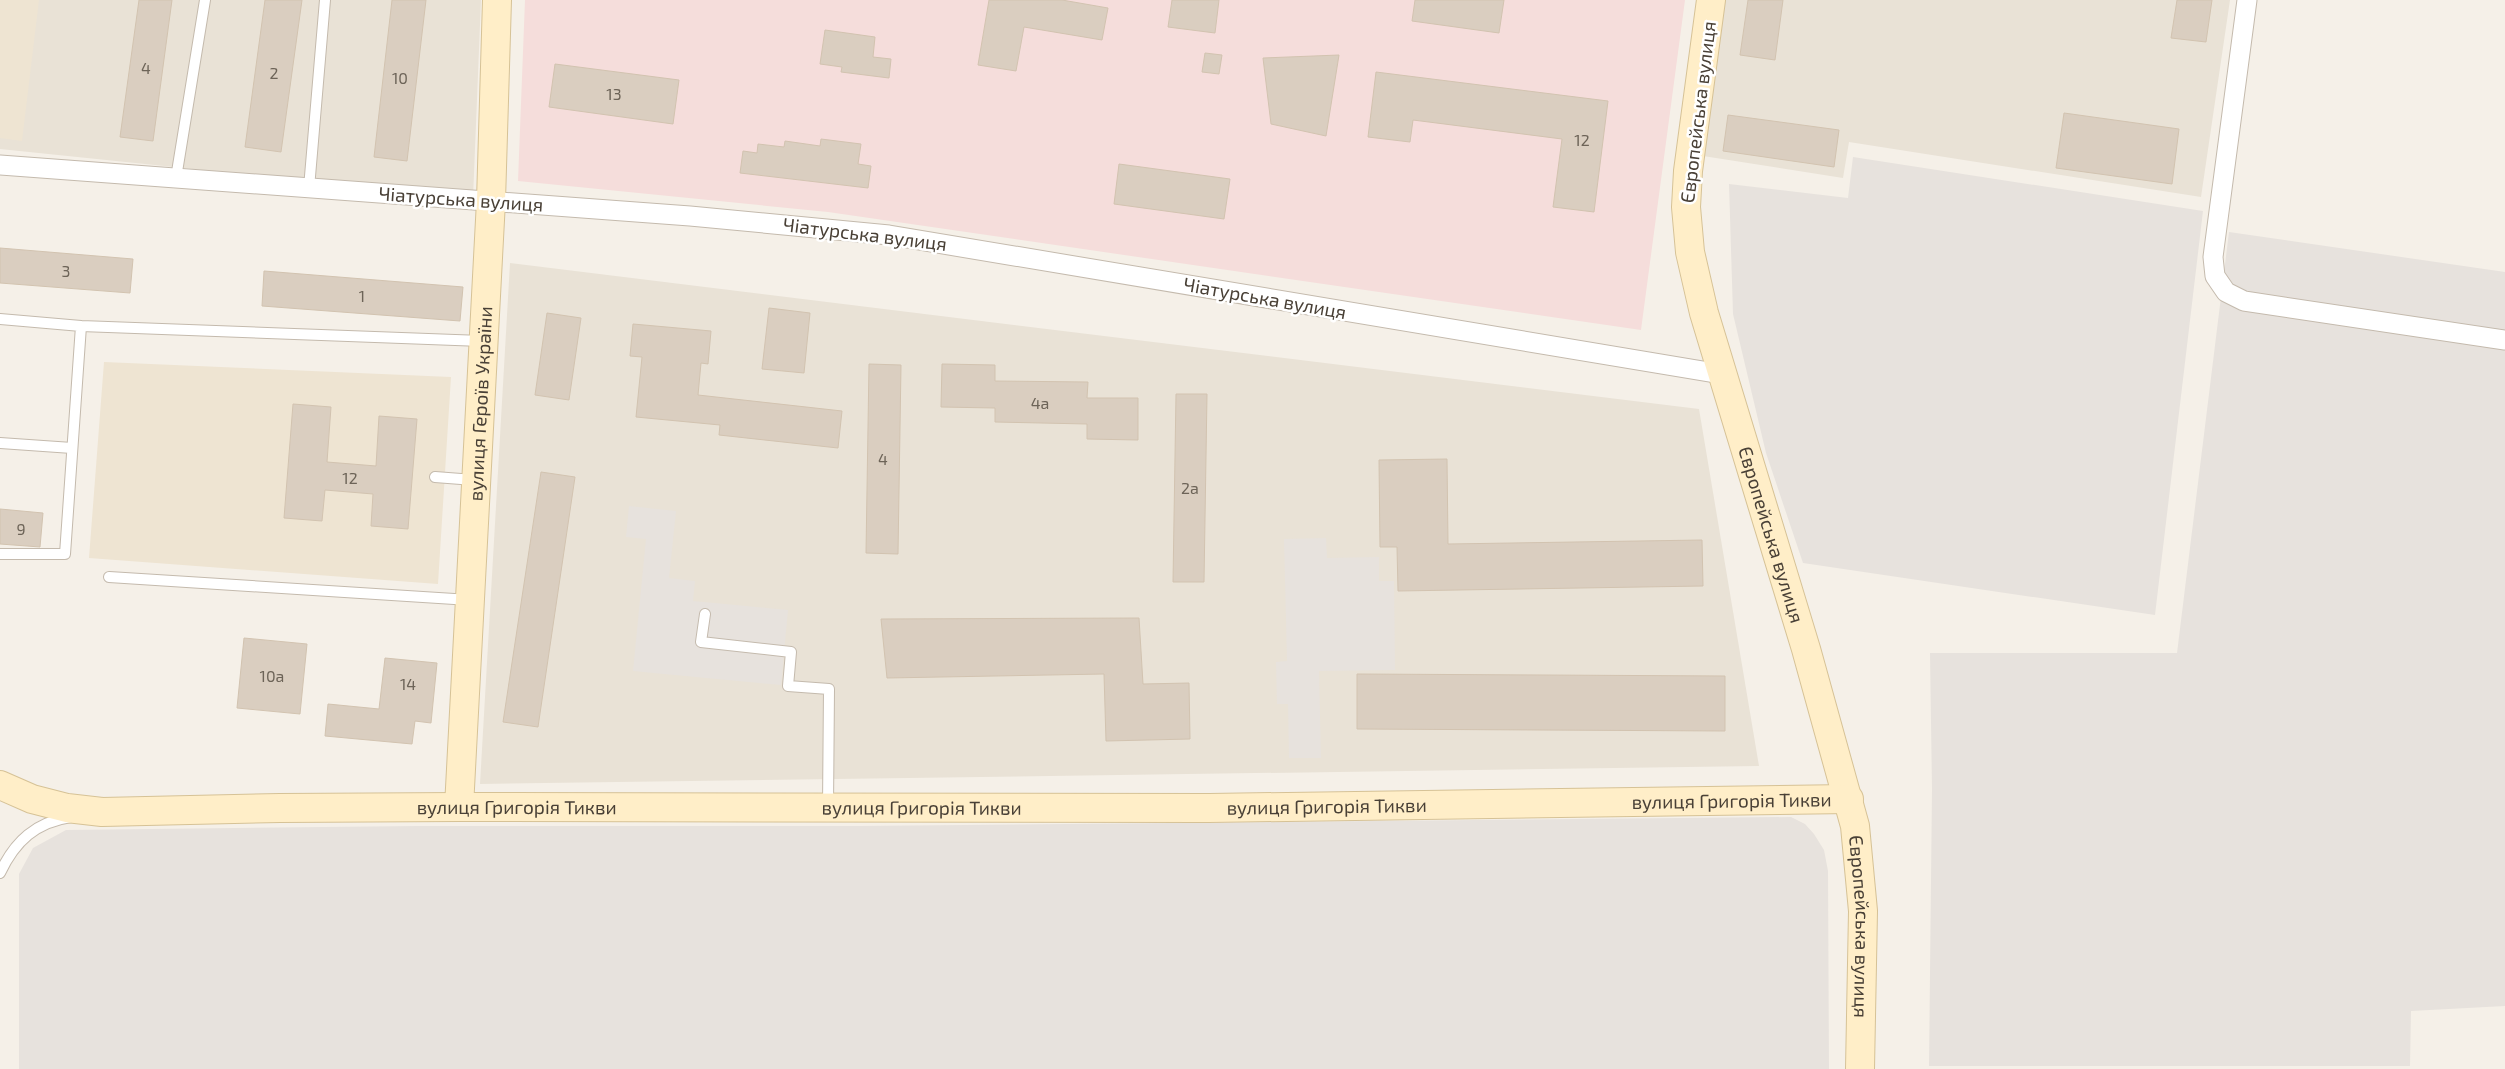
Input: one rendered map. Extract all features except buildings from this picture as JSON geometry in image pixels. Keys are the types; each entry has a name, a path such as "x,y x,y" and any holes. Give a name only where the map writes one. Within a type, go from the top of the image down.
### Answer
{"street":[{"name":"вулиця Героїв України","path":"459,807 491,201 497,0"},
{"name":"Європейська вулиця","path":"1711,0 1688,171 1686,207 1690,252 1721,374 1806,649 1849,799 1859,850 1863,911 1860,1069"},
{"path":"2248,0 2213,257 2215,276 2226,292 2244,301 2288,309 2505,340"},
{"name":"Чіатурська вулиця","path":"0,165 690,216 889,235 1721,374"},
{"name":"вулиця Григорія Тикви","path":"0,785 32,798 66,808 102,812 280,808 459,807 1208,808 1849,799"}],"lane":[{"path":"176,178 205,0"},
{"path":"309,188 325,0"},
{"path":"0,319 81,326 483,341"},
{"path":"0,554 65,554 81,326"},
{"path":"0,443 72,448"},
{"path":"435,477 476,480"},
{"path":"109,577 470,600"},
{"path":"705,614 702,642 791,652 788,686 828,689 828,808"},
{"path":"0,873 18,843 36,829 65,818 102,812"}],"shaded area":[{"path":"0,0 481,0 473,198 0,149"},
{"path":"0,0 39,0 22,141 0,138"},
{"path":"525,0 1685,0 1641,330 828,212 518,181"},
{"path":"1723,0 2230,0 2201,197 1849,142 1843,178 1703,156"},
{"path":"1853,157 2203,211 2155,615 1803,563 1766,453 1733,314 1729,184 1848,198"},
{"path":"2229,232 2505,272 2505,1006 2411,1011 2410,1066 1929,1066 1932,789 1930,653 2177,653"},
{"path":"510,263 1699,409 1759,766 480,784"},
{"path":"104,362 451,377 438,584 89,558"},
{"path":"629,506 676,511 669,578 695,581 693,601 788,610 781,685 633,671 646,539 626,537"},
{"path":"1326,538 1327,558 1379,557 1379,581 1394,581 1395,670 1319,671 1321,758 1289,758 1288,704 1277,704 1276,662 1287,661 1284,539"},
{"path":"1791,817 1805,824 1814,834 1824,850 1828,871 1829,1069 19,1069 19,874 33,848 66,830 417,826 860,826"}]}
